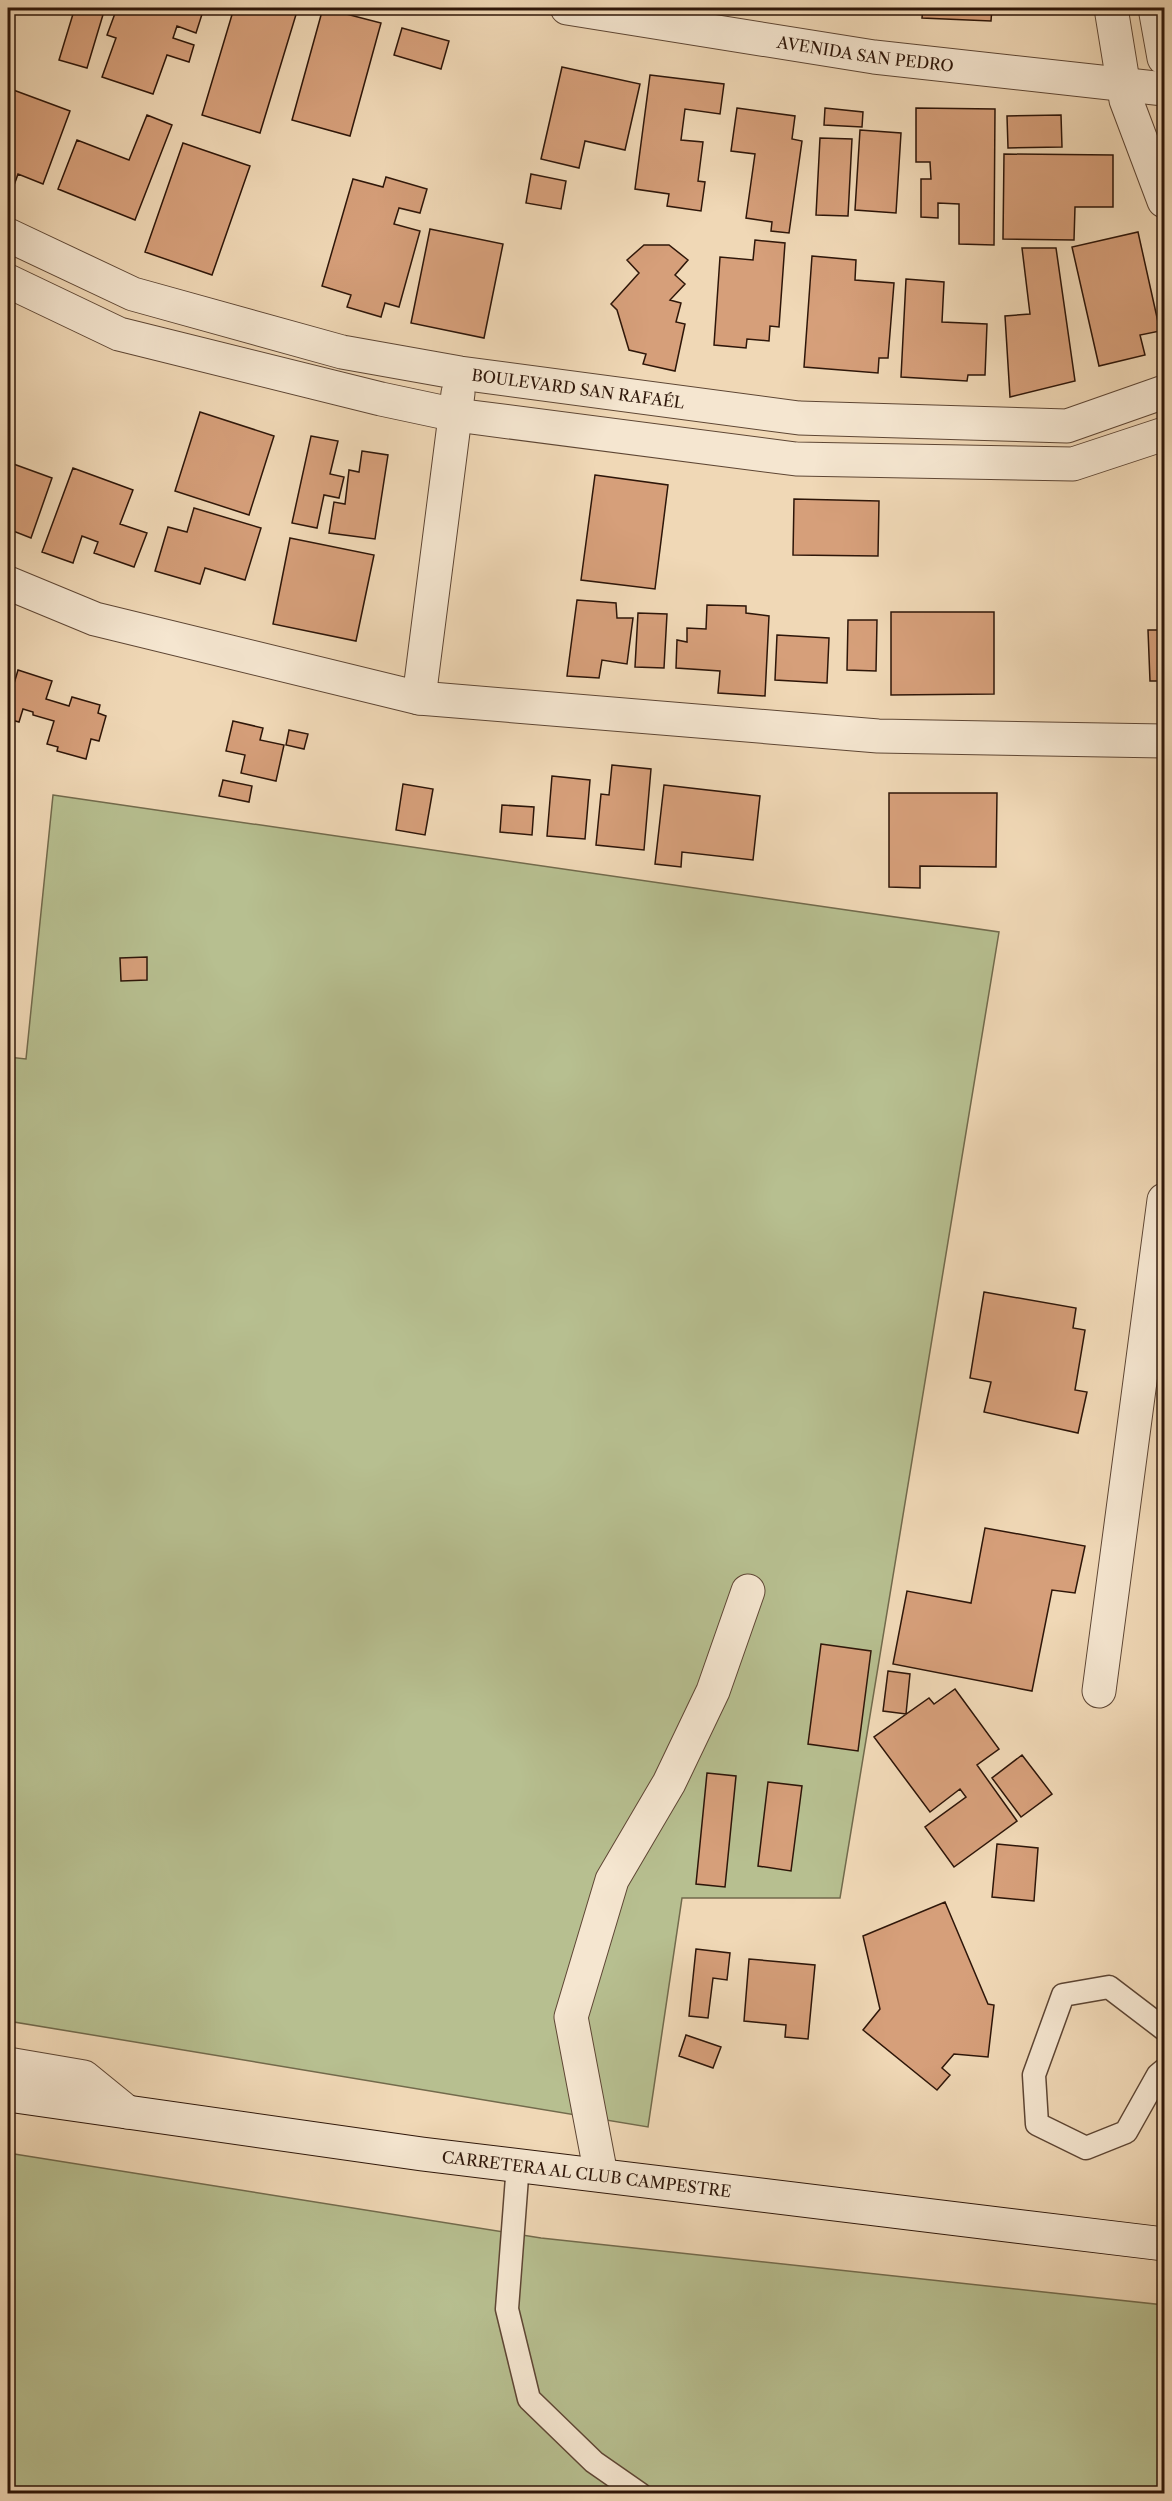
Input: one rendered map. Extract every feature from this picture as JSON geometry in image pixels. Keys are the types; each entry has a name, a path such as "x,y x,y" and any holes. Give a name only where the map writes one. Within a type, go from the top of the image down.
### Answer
{"street":[{"name":"AVENIDA SAN PEDRO","path":"567,8 874,57 1164,89"},
{"path":"1111,8 1122,84 1164,201"},
{"path":"1155,8 1164,58"},
{"name":"BOULEVARD SAN RAFAÉL","path":"8,235 134,294 342,352 460,373 799,417 1066,426 1164,392"},
{"path":"8,281 120,334 381,399 456,415 796,459 1073,464 1164,434"},
{"path":"419,698 460,373"},
{"path":"8,583 95,618 419,698 878,736 1164,741"},
{"path":"1099,1691 1164,1200"},
{"path":"601,2175 571,2017 612,1880 669,1784 713,1691 748,1591"},
{"path":"8,2064 84,2077 127,2112"},
{"name":"CARRETERA AL CLUB CAMPESTRE","path":"8,2095 422,2154 1164,2244"}],"lane":[{"path":"1164,2029 1109,1987 1063,1995 1034,2075 1037,2124 1086,2148 1126,2132 1158,2075 1164,2070"},
{"path":"518,2164 507,2309 529,2399 594,2462 640,2493"}],"green space":[{"path":"53,795 999,932 840,1898 682,1898 648,2127 8,2021 8,1057 26,1059"},
{"path":"8,2153 541,2238 1164,2305 1164,2493 8,2493"}],"building":[{"path":"51,8 105,8 87,68 59,60 73,14"},
{"path":"117,8 204,8 196,33 177,26 173,38 194,45 189,62 167,55 153,94 102,77 116,38 107,35"},
{"path":"234,8 298,8 260,133 202,115"},
{"path":"323,8 381,23 350,136 292,120"},
{"path":"923,8 992,8 991,21 922,18"},
{"path":"402,28 449,41 441,69 394,55"},
{"path":"562,67 640,84 625,150 585,141 579,168 541,159"},
{"path":"650,75 724,84 720,114 685,109 681,140 703,142 698,181 705,182 701,211 667,206 669,194 635,189"},
{"path":"8,88 70,111 43,184 18,174 12,191 8,189"},
{"path":"737,108 795,116 792,139 802,141 789,233 771,231 772,222 746,218 755,154 731,151"},
{"path":"825,108 863,112 862,127 824,125"},
{"path":"916,108 995,109 994,245 959,244 959,204 938,203 938,218 921,217 921,179 931,179 930,162 916,162"},
{"path":"147,115 172,125 135,220 58,189 77,140 129,160"},
{"path":"1061,115 1062,147 1008,148 1007,116"},
{"path":"860,130 901,133 896,213 855,210"},
{"path":"820,138 852,139 848,216 816,215"},
{"path":"183,143 250,166 212,275 145,252"},
{"path":"1004,154 1113,155 1113,207 1075,207 1074,240 1003,239"},
{"path":"531,174 566,181 561,209 526,203"},
{"path":"386,177 427,189 420,213 399,208 394,224 420,231 399,307 385,303 381,317 347,307 351,295 322,286 353,179 383,187"},
{"path":"430,229 503,244 484,338 411,323"},
{"path":"1138,232 1160,331 1140,335 1145,355 1099,366 1072,247"},
{"path":"755,240 785,243 779,327 770,326 769,341 747,339 746,348 714,345 720,257 753,260"},
{"path":"644,245 669,245 688,260 675,275 685,284 670,300 681,303 676,322 685,324 675,371 643,364 646,354 629,350 617,310 611,304 639,273 627,260"},
{"path":"1022,248 1056,248 1075,381 1010,397 1005,316 1030,314"},
{"path":"812,256 856,260 855,280 894,283 888,358 879,358 878,373 804,367"},
{"path":"906,279 944,282 942,322 987,324 985,375 968,375 967,381 901,377"},
{"path":"200,412 274,436 249,515 175,491"},
{"path":"311,436 338,441 330,474 344,477 339,498 324,495 317,528 292,523"},
{"path":"362,451 388,455 375,539 329,533 334,502 345,504 349,470 359,472"},
{"path":"8,462 52,478 31,538 8,529"},
{"path":"73,468 133,490 120,524 147,533 134,567 94,553 98,542 82,536 73,563 42,552"},
{"path":"595,475 668,485 655,589 581,580"},
{"path":"794,499 879,501 878,556 793,555"},
{"path":"194,508 261,528 245,580 205,568 200,584 155,571 168,527 187,532"},
{"path":"290,538 374,555 356,641 273,624"},
{"path":"577,600 616,603 617,618 633,618 627,664 602,660 599,678 567,676"},
{"path":"707,605 746,606 746,613 769,616 765,696 718,693 720,671 676,668 677,640 687,642 687,628 706,629"},
{"path":"891,612 994,612 994,694 891,695"},
{"path":"638,613 667,614 664,668 635,667"},
{"path":"848,620 877,620 876,671 847,670"},
{"path":"1148,630 1164,630 1164,681 1150,681"},
{"path":"777,635 829,638 827,683 775,680"},
{"path":"18,670 52,681 46,699 69,706 72,697 100,705 98,713 106,716 99,741 91,739 86,759 57,751 58,747 47,744 54,721 33,715 33,712 23,709 19,722 8,719 12,706 8,704"},
{"path":"233,721 263,728 260,740 284,745 276,781 241,773 245,755 226,751"},
{"path":"289,730 308,734 304,749 286,745"},
{"path":"612,765 651,769 644,850 596,845 601,794 609,795"},
{"path":"552,776 590,780 585,839 547,836"},
{"path":"223,780 252,786 249,802 219,796"},
{"path":"403,784 433,789 425,835 396,830"},
{"path":"664,785 760,796 753,860 682,852 681,867 655,864"},
{"path":"889,793 997,793 996,867 920,866 920,888 889,887"},
{"path":"502,805 534,807 532,835 500,832"},
{"path":"147,957 147,980 121,981 120,958"},
{"path":"984,1292 1076,1308 1073,1328 1085,1330 1075,1390 1087,1392 1078,1433 984,1412 991,1382 970,1378"},
{"path":"985,1528 1085,1546 1075,1593 1052,1590 1032,1691 893,1664 907,1591 971,1603"},
{"path":"821,1644 871,1651 858,1751 808,1744"},
{"path":"888,1671 910,1674 906,1714 883,1711"},
{"path":"955,1689 999,1749 977,1765 1017,1821 954,1867 925,1827 966,1797 960,1789 930,1812 874,1737 929,1698 934,1704"},
{"path":"1022,1755 1052,1794 1021,1817 992,1778"},
{"path":"707,1773 736,1776 725,1887 696,1884"},
{"path":"768,1782 802,1786 791,1871 758,1866"},
{"path":"997,1844 1038,1848 1034,1901 992,1897"},
{"path":"945,1902 988,2004 994,2005 988,2057 954,2054 942,2068 950,2075 937,2090 863,2030 880,2009 863,1936"},
{"path":"696,1949 730,1953 727,1980 713,1978 708,2018 689,2016"},
{"path":"749,1959 815,1965 808,2039 785,2037 786,2025 744,2021"},
{"path":"686,2035 721,2047 713,2068 679,2056"}]}
